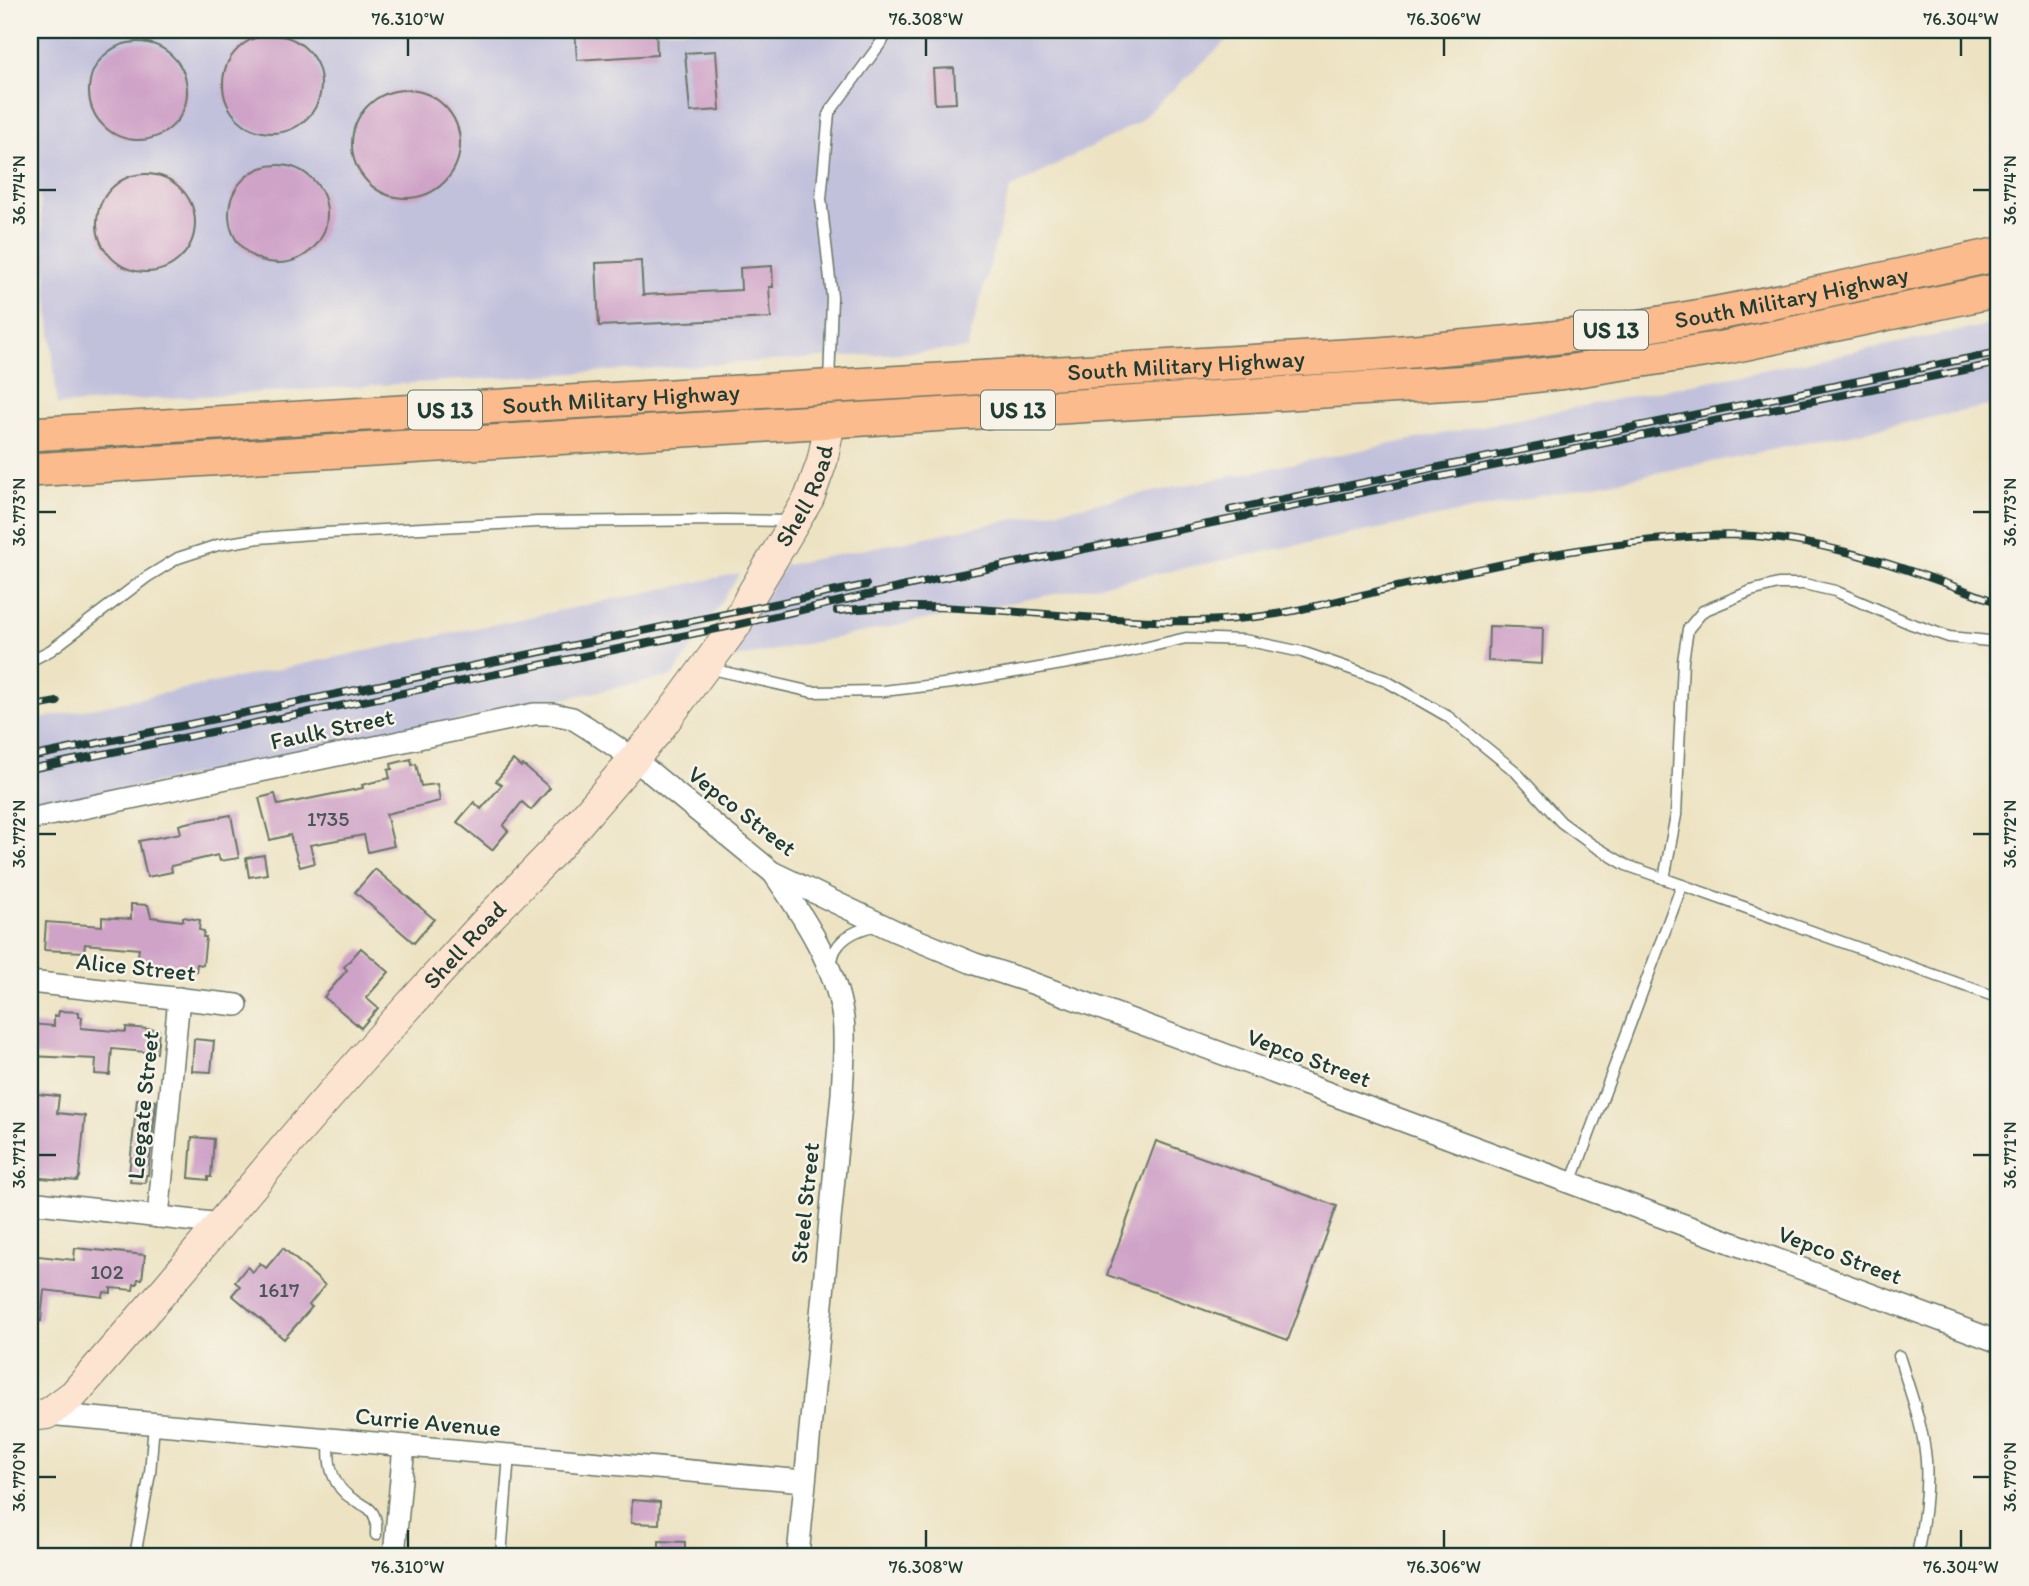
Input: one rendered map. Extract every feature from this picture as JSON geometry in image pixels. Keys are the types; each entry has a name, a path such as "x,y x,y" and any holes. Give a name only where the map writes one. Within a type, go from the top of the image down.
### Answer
{"main road":[{"name":"South Military Highway","path":"30,470 829,404 1504,344 1631,328 1999,254"},
{"name":"South Military Highway","path":"30,434 472,409 829,404 1486,381 1644,361 1728,347 1999,290"}],"street":[{"name":"Shell Road","path":"39,1415 74,1394 396,1020 559,846 634,760 736,625 809,498 822,462 829,404"},
{"name":"Faulk Street","path":"30,819 534,714 572,718 634,760"},
{"name":"Vepco Street","path":"634,760 772,872 881,924 975,964 1999,1342"},
{"name":"Steel Street","path":"772,872 800,910 821,948 830,969 843,1019 842,1094 798,1556"},
{"name":"Alice Street","path":"30,982 237,1005"},
{"name":"Leegate Street","path":"158,1217 179,998"},
{"path":"30,1202 220,1224"},
{"name":"Currie Avenue","path":"39,1415 804,1481"},
{"path":"394,1556 404,1446"}],"lane":[{"path":"829,404 832,297 821,199 829,113 889,30"},
{"path":"30,661 51,650 178,558 218,545 259,538 325,533 537,522 795,521"},
{"path":"1664,879 1676,815 1683,661 1688,629 1703,611 1760,589 1779,584 1804,584 1835,592 1949,637 1999,642"},
{"path":"705,667 812,692 883,691 1073,662 1186,638 1244,640 1302,652 1386,681 1447,716 1515,771 1560,822 1626,865 1999,998"},
{"path":"1571,1183 1682,885"},
{"path":"830,969 836,948 849,936 864,928 881,924"},
{"path":"1899,1356 1918,1418 1926,1459 1926,1506 1917,1556"},
{"path":"135,1556 150,1473 154,1424"},
{"path":"330,1440 328,1455 333,1478 344,1493 366,1506 375,1517 376,1535"},
{"path":"501,1556 509,1455"}],"shaded area":[{"path":"30,30 1238,30 1137,123 1010,189 967,349 57,405 39,191 30,190"},
{"path":"1999,323 1999,404 726,660 785,565"},
{"path":"740,573 673,676 30,809 30,721"}],"building":[{"path":"575,30 656,30 657,55 577,60"},
{"path":"272,35 291,39 307,49 317,65 321,84 317,103 307,119 291,129 272,133 253,129 237,119 227,103 223,84 227,65 237,49 253,39"},
{"path":"138,42 157,46 173,56 183,72 187,91 183,110 173,126 157,136 138,140 119,136 103,126 93,110 89,91 93,72 103,56 119,46"},
{"path":"716,51 720,110 690,112 685,53"},
{"path":"954,68 956,103 935,104 933,69"},
{"path":"406,90 427,94 444,106 456,123 460,144 456,165 444,182 427,194 406,198 385,194 368,182 356,165 352,144 356,123 368,106 385,94"},
{"path":"278,165 297,169 313,179 323,195 327,214 323,233 313,249 297,259 278,263 259,259 243,249 233,233 229,214 233,195 243,179 259,169"},
{"path":"146,174 173,182 187,196 195,223 187,250 173,264 146,272 119,264 105,250 97,223 105,196 119,182"},
{"path":"641,261 643,295 741,290 740,268 772,266 773,287 769,287 771,318 599,326 596,263"},
{"path":"1489,626 1543,628 1542,664 1488,661"},
{"path":"411,759 412,765 416,764 421,786 437,784 440,801 386,814 394,846 368,852 364,835 310,845 315,863 300,867 290,835 270,840 259,798 275,794 278,805 363,788 362,785 390,778 388,770 392,769 391,764"},
{"path":"513,760 550,788 531,810 522,802 503,826 508,831 492,850 457,822 474,802 481,809 502,785 496,781"},
{"path":"231,815 239,858 220,861 218,855 171,866 172,872 147,877 139,841 181,833 179,825 186,823"},
{"path":"264,855 267,874 249,877 246,858"},
{"path":"375,869 434,919 414,943 355,892"},
{"path":"131,904 148,905 151,917 200,920 199,930 204,931 203,937 206,937 203,965 197,964 196,971 137,962 139,949 85,944 84,952 44,950 46,922 102,926 102,917 131,919"},
{"path":"361,948 389,972 366,998 378,1008 361,1028 324,997 347,970 344,967"},
{"path":"59,1011 79,1012 79,1017 82,1017 81,1028 126,1032 126,1027 159,1030 157,1053 112,1049 110,1075 95,1074 96,1059 30,1056 30,1024 54,1026 54,1016 58,1016"},
{"path":"194,1039 214,1041 211,1072 192,1071"},
{"path":"36,1094 59,1096 57,1113 85,1116 77,1181 30,1177 30,1116 34,1116"},
{"path":"137,1099 156,1101 145,1183 130,1182 129,1174"},
{"path":"192,1137 214,1139 211,1177 208,1177 208,1180 189,1178"},
{"path":"1156,1141 1337,1206 1288,1340 1107,1275"},
{"path":"75,1248 145,1255 142,1279 138,1279 133,1290 111,1288 111,1293 104,1292 103,1297 44,1290 41,1321 30,1321 30,1255 74,1260"},
{"path":"283,1248 325,1285 309,1305 312,1307 284,1339 232,1295 240,1286 235,1282 247,1267 253,1272 260,1263 266,1268"},
{"path":"632,1500 660,1502 659,1524 631,1523"},
{"path":"659,1541 685,1542 685,1556 659,1556"}],"railway":[{"path":"1230,510 1999,352"},
{"path":"30,769 736,625 937,579 1999,363"},
{"path":"837,611 939,607 1143,621 1246,618 1296,610 1557,553 1721,535 1786,540 1848,552 1909,570 1999,603"},
{"path":"30,757 866,585"},
{"path":"30,707 57,702"}]}
